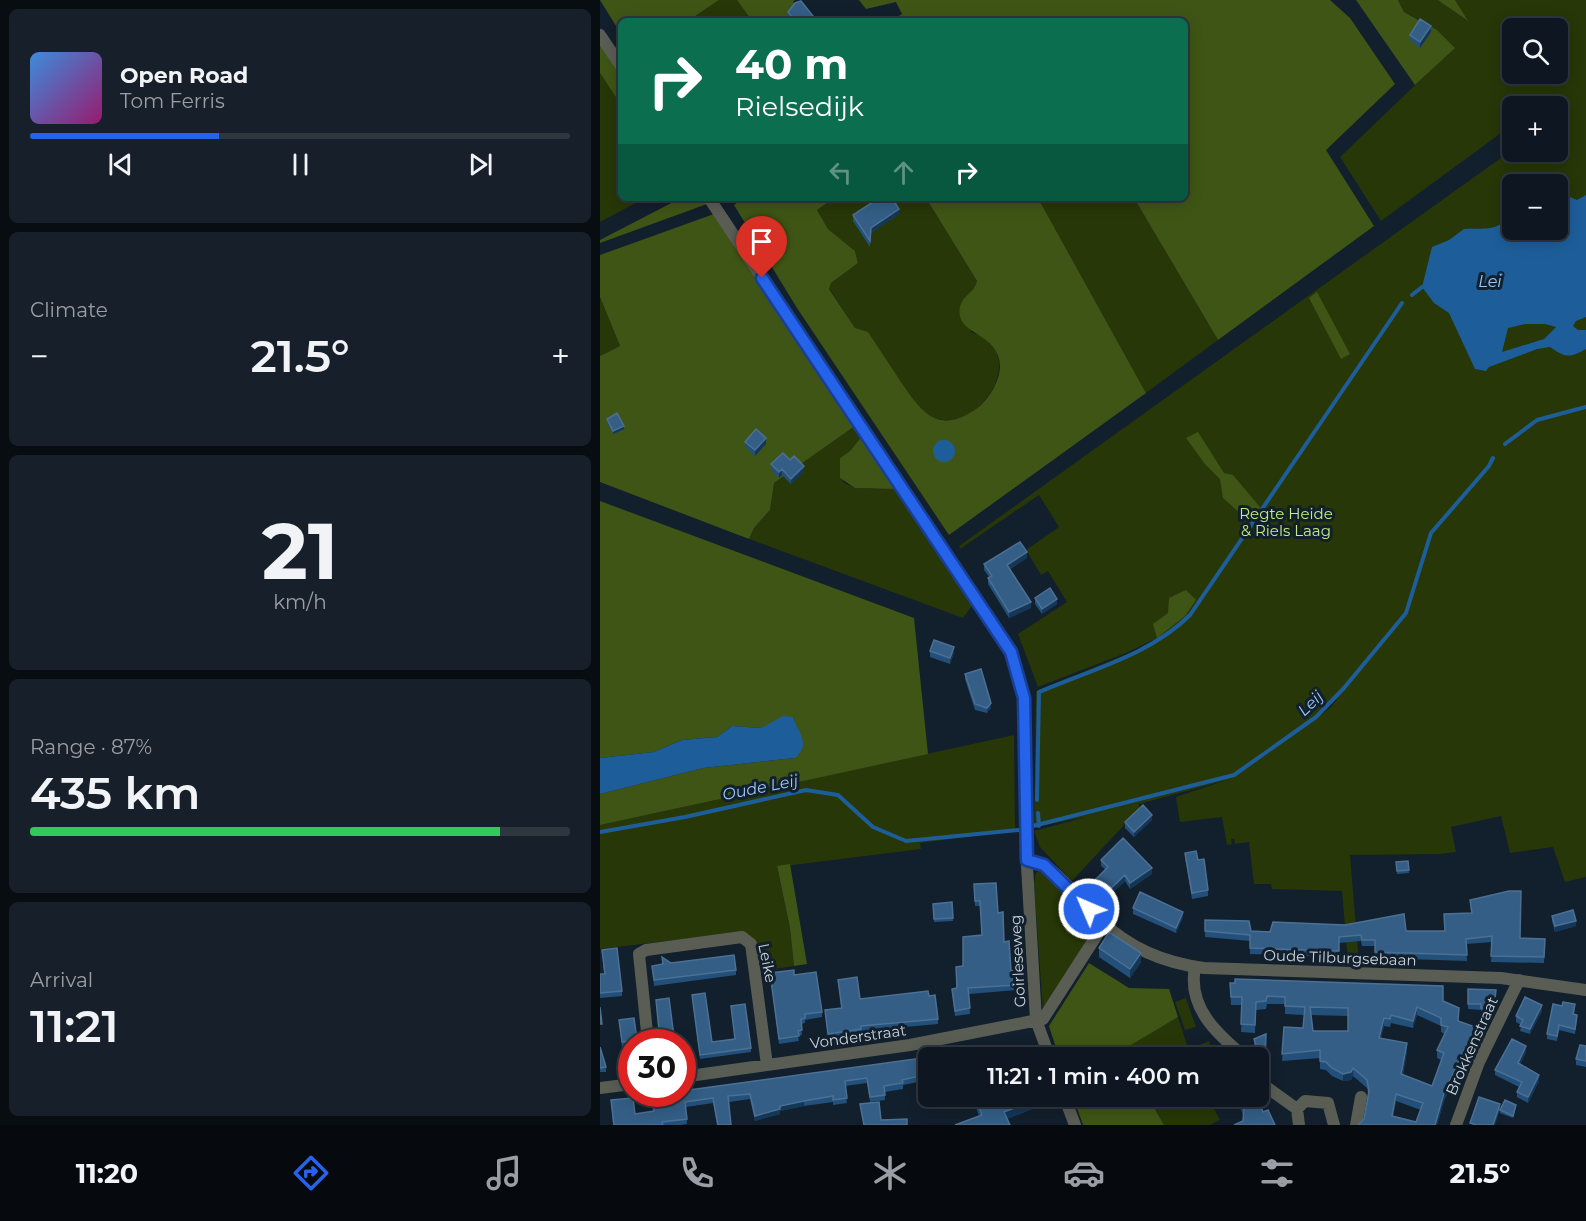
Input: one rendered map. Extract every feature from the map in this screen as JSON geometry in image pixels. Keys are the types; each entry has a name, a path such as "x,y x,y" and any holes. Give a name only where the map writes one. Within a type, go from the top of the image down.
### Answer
{"street":[{"path":"600,35 618,62"},
{"name":"Goirleseweg","path":"711,201 1011,652 1024,706 1027,860 1036,1020 1046,1047"},
{"name":"Oude Tilburgsebaan","path":"1027,860 1044,865 1104,924 1148,954 1173,964 1195,967 1519,980 1586,990"},
{"path":"1036,1020 1043,1019 1104,924"},
{"name":"Leike","path":"646,1029 639,954 657,948 742,937 751,944 768,1065"},
{"path":"1195,967 1193,977 1205,1018 1216,1033 1233,1047"},
{"name":"Brokkenstraat","path":"1456,1125 1479,1062 1519,980"},
{"name":"Vonderstraat","path":"696,1075 910,1045 1036,1020"},
{"path":"600,1088 618,1086"},
{"path":"1269,1089 1297,1109 1299,1125"},
{"path":"1356,1125 1361,1097"},
{"path":"1297,1109 1305,1101 1328,1103 1334,1125"},
{"path":"1068,1107 1075,1125"}],"green space":[{"path":"600,0 719,0 692,18 618,18 618,29"},
{"path":"719,0 737,0 750,18 692,18"},
{"path":"737,0 795,0 793,2 799,10 788,18 750,18"},
{"path":"859,0 1330,0 1350,18 1395,84 1326,150 1374,226 1218,340 1136,201 1188,201 1188,18 896,18 902,14 896,2 866,9"},
{"path":"1356,0 1398,0 1404,12 1437,30 1455,48 1415,85"},
{"name":"Regte Heide & Riels Laag","path":"1398,0 1438,0 1466,20 1455,0 1586,0 1586,877 1565,882 1553,847 1510,853 1501,816 1451,827 1456,852 1350,855 1359,963 1348,963 1342,891 1272,889 1271,884 1254,884 1249,842 1235,844 1234,839 1231,839 1232,844 1227,845 1222,817 1180,822 1176,797 1227,780 1139,804 1139,809 1072,881 1040,847 1034,831 1086,817 1034,827 1036,691 1159,641 1157,638 1126,653 1038,687 1018,634 1067,602 1048,571 1041,575 1026,550 1059,527 1039,495 960,549 959,546 1502,157 1502,162 1568,162 1568,96 1502,96 1502,132 1381,221 1340,157 1454,48 1424,22 1404,12","holes":["1339,697 1330,708 1302,729 1326,704"]},
{"path":"1438,0 1455,0 1468,21 1442,3"},
{"path":"600,44 618,71 618,100 600,73"},
{"path":"600,73 618,100 618,201 639,201 600,222"},
{"path":"675,201 705,201 707,204 600,243 600,240"},
{"path":"739,201 830,201 817,210 828,229 855,251 858,263 831,283 829,289 855,328 868,332 916,403 932,417 951,420 963,417 985,401 996,384 1000,366 998,355 992,346 964,324 960,316 961,303 977,281 928,201 1040,201 1146,393 949,535 797,308 734,205"},
{"path":"830,201 928,201 977,281 971,332 990,343 999,358 998,377 989,395 975,410 957,419 938,419 918,408 868,333 855,328 829,288 831,283 858,263 855,251 828,229 817,210"},
{"path":"1040,201 1136,201 1218,340 1146,393"},
{"path":"714,214 855,426 774,483 770,510 754,528 749,539 600,482 600,356 620,346 600,297 600,255"},
{"path":"1317,292 1350,354 1341,359 1309,298"},
{"path":"600,297 620,346 600,356"},
{"path":"855,426 862,436 850,451 840,458 840,478 845,483 858,488 897,489 974,603 963,618 749,539 754,528 770,510 774,483"},
{"path":"1198,432 1224,473 1233,475 1260,507 1250,522 1223,498 1220,479 1205,464 1186,438"},
{"path":"862,436 897,489 855,488 840,478 840,458 850,451"},
{"path":"600,501 914,618 928,754 600,825 600,794 703,768 795,758 796,726 793,717 761,728 732,726 717,737 682,740 654,752 600,758"},
{"path":"1186,590 1196,600 1185,616 1157,638 1153,624 1168,613 1169,598"},
{"path":"1014,735 1015,831 920,843 921,849 777,867 790,928 794,966 760,971 754,942 748,934 742,932 600,949 600,825"},
{"path":"790,864 807,964 794,966 790,928 777,866"},
{"path":"1039,871 1046,873 1096,924 1043,1012 1034,883 1036,873"},
{"path":"1089,963 1129,988 1169,989 1178,1017 1128,1047 1056,1047 1049,1026"},
{"path":"1186,998 1196,1027 1185,1030 1175,1002"},
{"path":"1178,1017 1188,1047 1127,1047"},
{"path":"1209,1041 1211,1047 1194,1047"},
{"path":"1077,1107 1154,1107 1164,1125 1083,1125"},
{"path":"1154,1107 1213,1107 1220,1120 1210,1125 1164,1125"}],"water":[{"name":"Lei","path":"1586,195 1586,317 1576,321 1573,326 1578,330 1586,330 1586,349 1567,355 1550,347 1537,349 1489,367 1486,371 1475,369 1449,313 1434,303 1422,287 1432,247 1449,240 1464,229 1484,229 1502,223 1502,240 1568,240 1568,197 1577,200","holes":["1525,324 1545,324 1556,327 1544,339 1502,352 1508,328"]},
{"path":"944,440 952,443 955,451 952,459 944,462 936,459 933,451 936,443"},
{"path":"783,716 793,717 802,739 802,748 795,758 703,768 600,794 600,758 654,752 682,740 717,737 732,726 761,728"}],"building":[{"path":"801,1 815,18 793,18 788,12 795,3"},
{"path":"1420,19 1431,26 1420,42 1410,35"},
{"path":"874,201 894,201 899,209 871,228 870,241 853,215"},
{"path":"617,413 624,426 613,431 607,419"},
{"path":"756,429 766,438 755,450 745,442"},
{"path":"783,453 790,460 794,456 804,466 791,479 782,469 779,472 771,464"},
{"path":"1020,542 1027,552 1007,565 1031,602 1009,612 988,578 992,576 984,564"},
{"path":"1050,588 1057,599 1042,609 1035,598"},
{"path":"934,640 954,647 950,658 930,651"},
{"path":"981,669 991,703 987,708 975,704 965,674"},
{"path":"1143,805 1152,815 1134,832 1125,822"},
{"path":"1123,838 1152,868 1130,883 1125,875 1104,895 1092,883 1108,867 1101,860"},
{"path":"1196,851 1198,860 1204,859 1208,890 1192,893 1185,853"},
{"path":"1408,861 1409,870 1397,871 1396,862"},
{"path":"996,883 998,913 1003,912 1004,942 1009,941 1011,971 1016,970 1017,985 968,988 970,1008 955,1011 952,989 957,988 956,967 963,966 963,937 982,935 980,901 975,901 974,884"},
{"path":"1509,891 1521,891 1520,938 1545,939 1544,957 1491,956 1492,936 1466,939 1467,955 1375,952 1375,940 1362,940 1361,935 1339,937 1339,951 1250,948 1250,935 1205,931 1205,920 1249,921 1251,931 1270,932 1273,922 1345,925 1404,914 1406,931 1445,931 1444,914 1472,913 1470,900"},
{"path":"1140,892 1183,912 1176,928 1133,908"},
{"path":"952,902 953,918 934,919 933,904"},
{"path":"1573,910 1576,921 1555,926 1552,916"},
{"path":"1109,932 1141,953 1130,969 1099,948"},
{"path":"617,948 622,991 600,993 600,974 605,974 602,950"},
{"path":"734,955 736,970 654,980 652,966 663,964 662,957 671,963"},
{"path":"794,970 794,975 816,972 822,1012 805,1014 805,1018 801,1019 802,1030 798,1031 799,1036 779,1039 770,973"},
{"path":"857,977 860,999 928,991 929,996 935,995 938,1019 861,1026 861,1029 828,1034 825,1010 842,1008 838,980"},
{"path":"1235,979 1443,986 1443,1001 1459,1008 1458,1021 1475,1027 1444,1093 1435,1125 1358,1125 1364,1119 1369,1091 1367,1080 1353,1068 1351,1072 1343,1074 1326,1062 1320,1061 1320,1050 1282,1054 1284,1027 1303,1028 1305,1007 1285,1006 1285,997 1267,996 1266,1001 1256,1002 1255,1025 1241,1024 1242,997 1231,997 1230,983 1235,983","holes":["1310,1007 1348,1008 1348,1031 1313,1031","1417,1007 1441,1018 1441,1025 1448,1027 1437,1050 1444,1053 1432,1086 1401,1074 1407,1043 1379,1038 1384,1018 1390,1019 1391,1015 1413,1021","1396,1094 1423,1103 1416,1122 1392,1116"]},
{"path":"1468,989 1496,990 1490,1009 1481,1008 1481,1004 1468,1004"},
{"path":"705,993 712,1042 735,1039 731,1006 745,1004 751,1048 700,1055 692,995"},
{"path":"1525,997 1542,1005 1530,1029 1520,1026 1523,1020 1516,1016"},
{"path":"669,998 673,1029 659,1029 656,1000"},
{"path":"1563,1002 1575,1004 1573,1014 1577,1015 1575,1029 1559,1025 1557,1036 1547,1034 1553,1004 1562,1006"},
{"path":"634,1018 636,1029 620,1029 619,1020"},
{"path":"1266,1034 1266,1047 1257,1047 1254,1039"},
{"path":"1512,1039 1526,1046 1518,1063 1539,1075 1528,1097 1517,1092 1522,1082 1495,1070"},
{"path":"1580,1045 1586,1046 1586,1061 1576,1059"},
{"path":"600,1047 606,1067 600,1068"},
{"path":"918,1059 918,1076 902,1080 903,1083 884,1086 885,1095 870,1097 867,1078 845,1081 847,1098 833,1100 833,1096 804,1101 780,1106 780,1109 755,1116 750,1094 728,1096 731,1125 718,1125 713,1098 696,1100 696,1089"},
{"path":"1479,1097 1500,1104 1493,1125 1470,1123"},
{"path":"618,1099 618,1107 634,1107 635,1114 654,1111 654,1107 686,1107 687,1119 662,1122 663,1125 614,1125 611,1100"},
{"path":"1505,1100 1516,1105 1513,1116 1500,1110"},
{"path":"879,1102 881,1120 907,1119 907,1125 864,1125 860,1104"},
{"path":"979,1107 1017,1107 1004,1112 1010,1125 955,1125 982,1115"},
{"path":"1244,1107 1261,1107 1263,1112 1268,1110 1275,1125 1234,1125 1243,1121"}],"waterway":[{"path":"1412,295 1422,287"},
{"path":"1037,800 1039,692 1138,651 1157,641 1190,615 1402,303"},
{"name":"Leij","path":"1505,444 1537,420 1586,407"},
{"name":"Leij","path":"1033,826 1234,775 1316,717 1344,688 1406,613 1431,533 1489,466 1493,458"},
{"name":"Oude Leij","path":"600,832 685,817 806,790 838,795 873,827 906,841 1019,830"},
{"path":"1038,813 1039,826"}],"route":[{"path":"762,278 1011,652 1024,698 1027,860 1044,865 1089,909"}]}
